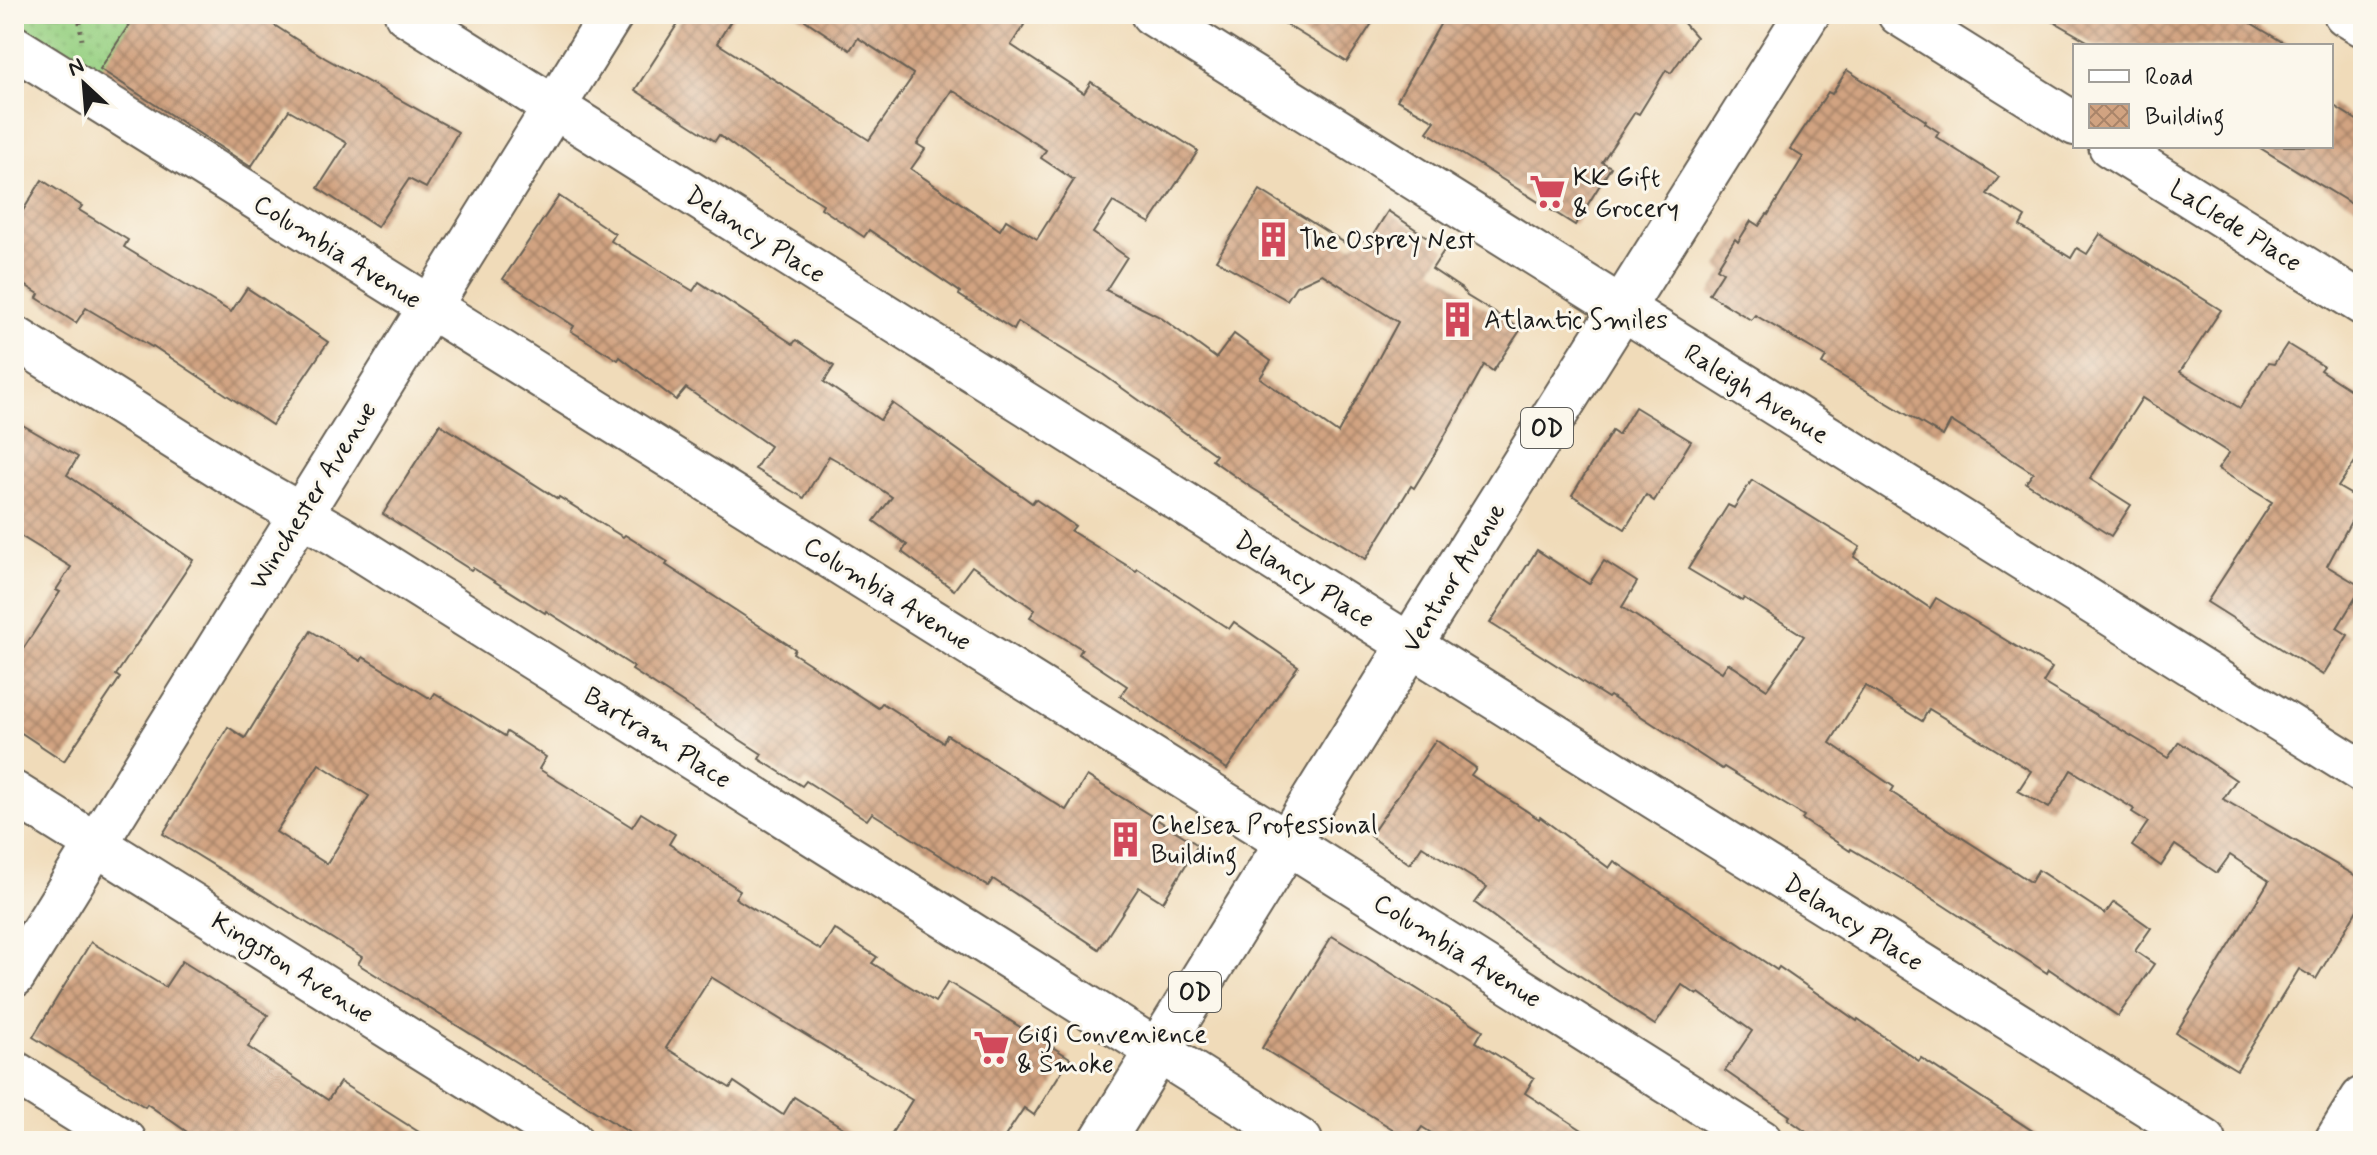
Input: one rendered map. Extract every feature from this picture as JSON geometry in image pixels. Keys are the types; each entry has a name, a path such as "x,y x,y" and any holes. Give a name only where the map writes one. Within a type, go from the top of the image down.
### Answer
{"main road":[{"name":"Ventnor Avenue","path":"1102,1141 1807,14"},
{"path":"2337,1141 2363,1099"}],"street":[{"name":"Delancy Place","path":"406,14 2205,1141"},
{"name":"Winchester Avenue","path":"14,976 612,14"},
{"name":"Raleigh Avenue","path":"1152,14 2363,772"},
{"path":"1899,14 2073,123"},
{"path":"2345,14 2363,25"},
{"name":"Columbia Avenue","path":"14,47 1761,1141"},
{"name":"LaClede Place","path":"2113,148 2363,304"},
{"name":"Bartram Place","path":"14,337 299,515 350,543 1301,1141"},
{"name":"Kingston Avenue","path":"14,793 571,1141"},
{"path":"14,1072 125,1141"}],"green space":[{"path":"14,14 138,14 88,94 14,47"}],"building":[{"path":"136,14 257,14 325,58 458,132 426,188 409,179 377,227 318,188 347,143 289,110 251,167 100,69"},
{"path":"684,14 735,14 717,43 869,140 913,74 858,38 850,50 796,14 1006,14 1024,25 1011,45 1084,93 1091,82 1198,151 1150,223 1113,202 1093,233 1127,257 1106,290 1160,317 1216,358 1234,334 1271,361 1260,378 1338,433 1398,322 1322,274 1296,286 1287,300 1216,260 1260,190 1350,246 1373,235 1388,211 1445,249 1432,269 1462,289 1467,296 1521,329 1493,371 1484,365 1433,457 1414,488 1411,486 1366,559 1212,460 1216,455 1101,373 1018,322 1014,330 959,295 960,292 869,230 864,237 821,208 823,204 719,135 715,141 635,90","holes":["952,90 1046,150 1041,158 1074,180 1037,239 1006,220 1000,230 911,169 925,149 917,144"]},
{"path":"1269,14 1378,14 1347,62"},
{"path":"1446,14 1676,14 1696,37 1671,73 1666,70 1639,114 1635,112 1602,162 1611,167 1575,225 1427,132 1435,121 1397,100"},
{"path":"2040,14 2236,14 2286,44 2092,44"},
{"path":"1847,70 1926,121 1939,132 1936,137 1999,177 1987,194 2025,217 2020,226 2071,258 2077,248 2087,254 2100,234 2221,310 2180,372 2240,408 2268,363 2274,364 2287,344 2323,366 2320,370 2363,398 2363,450 2338,487 2362,501 2327,566 2362,587 2337,628 2348,635 2323,675 2207,602 2272,502 2218,469 2229,453 2142,398 2090,479 2131,505 2111,536 2026,483 2033,473 1951,421 1943,436 1822,364 1826,357 1755,315 1751,320 1709,294 1723,272 1717,268 1735,239 1738,242 1751,221 1759,226 1768,215 1803,157 1790,149 1828,92 1832,94"},
{"path":"2333,105 2363,124 2363,211 2260,148 2333,148"},
{"path":"42,180 82,206 79,210 128,240 124,247 231,312 247,288 328,342 272,425 153,346 86,308 76,323 37,298 39,294 14,278 14,225"},
{"path":"559,196 615,234 611,241 693,291 699,282 793,344 796,340 834,366 824,382 880,420 892,403 1032,503 1035,499 1075,526 1071,531 1136,571 1138,569 1229,629 1234,622 1298,666 1227,769 1120,696 1127,686 1079,654 1082,649 1030,617 1035,610 972,566 954,590 902,552 907,545 874,521 892,497 829,456 804,498 755,469 770,446 686,388 676,400 620,357 618,360 571,331 574,326 503,279"},
{"path":"1635,407 1691,441 1654,501 1646,495 1625,529 1572,495 1612,431 1618,435"},
{"path":"14,420 78,457 67,475 193,560 116,675 120,678 64,761 14,728 14,663 60,592 56,590 71,567 14,532"},
{"path":"440,424 558,499 668,562 666,565 795,649 793,653 878,708 882,703 943,742 947,735 1066,810 1087,776 1198,845 1163,902 1139,887 1099,949 993,879 988,886 872,813 867,820 806,781 802,786 759,759 762,754 632,670 634,667 383,514"},
{"path":"1752,480 1860,547 1854,557 1930,608 1936,598 2052,668 2043,683 2168,758 2179,742 2236,780 2223,799 2363,880 2363,900 2316,979 2299,969 2237,1070 2176,1033 2269,881 2230,855 2217,873 2175,845 2161,866 2132,846 2148,822 2132,812 2134,809 2071,770 2049,808 2018,791 2031,771 1929,709 1922,721 1865,686 1830,743 1894,787 1891,792 2031,882 2038,870 2105,914 2114,902 2151,928 2135,951 2154,964 2118,1016 2049,969 2047,973 1912,885 1850,851 1802,819 1804,816 1724,767 1722,769 1490,623 1537,550 1589,584 1604,561 1637,582 1622,607 1722,672 1728,663 1767,689 1804,636 1744,598 1742,601 1688,569 1728,505 1734,508"},
{"path":"311,631 361,661 363,657 431,699 435,693 505,736 507,732 546,757 539,769 632,827 641,813 675,834 669,844 740,890 735,898 821,950 834,929 877,957 872,963 935,1002 948,982 1070,1058 1034,1115 1024,1108 1002,1141 887,1141 912,1100 711,977 666,1048 730,1088 734,1082 783,1115 794,1097 864,1141 643,1141 358,964 362,957 163,834 228,727 245,738","holes":["319,764 369,796 327,864 276,832"]},
{"path":"1436,740 1476,768 1471,775 1540,817 1609,868 1614,861 1777,970 1779,967 1857,1021 1919,1061 1921,1058 2048,1141 1819,1141 1788,1119 1790,1116 1725,1071 1752,1031 1699,993 1697,995 1682,985 1655,1025 1475,903 1487,887 1422,846 1410,864 1370,836"},
{"path":"1332,936 1483,1030 1476,1042 1534,1078 1525,1093 1599,1141 1444,1141 1422,1127 1412,1141 1262,1048"},
{"path":"91,942 165,987 182,961 268,1015 248,1047 328,1100 340,1082 433,1141 200,1141 147,1104 145,1107 33,1037"}],"place":[{"name":"KK Gift & Grocery","path":"1547,192"},
{"name":"The Osprey Nest","path":"1273,239"},
{"name":"Atlantic Smiles","path":"1458,319"},
{"name":"Chelsea Professional Building","path":"1125,839"},
{"name":"Gigi Convenience & Smoke","path":"991,1048"}]}
